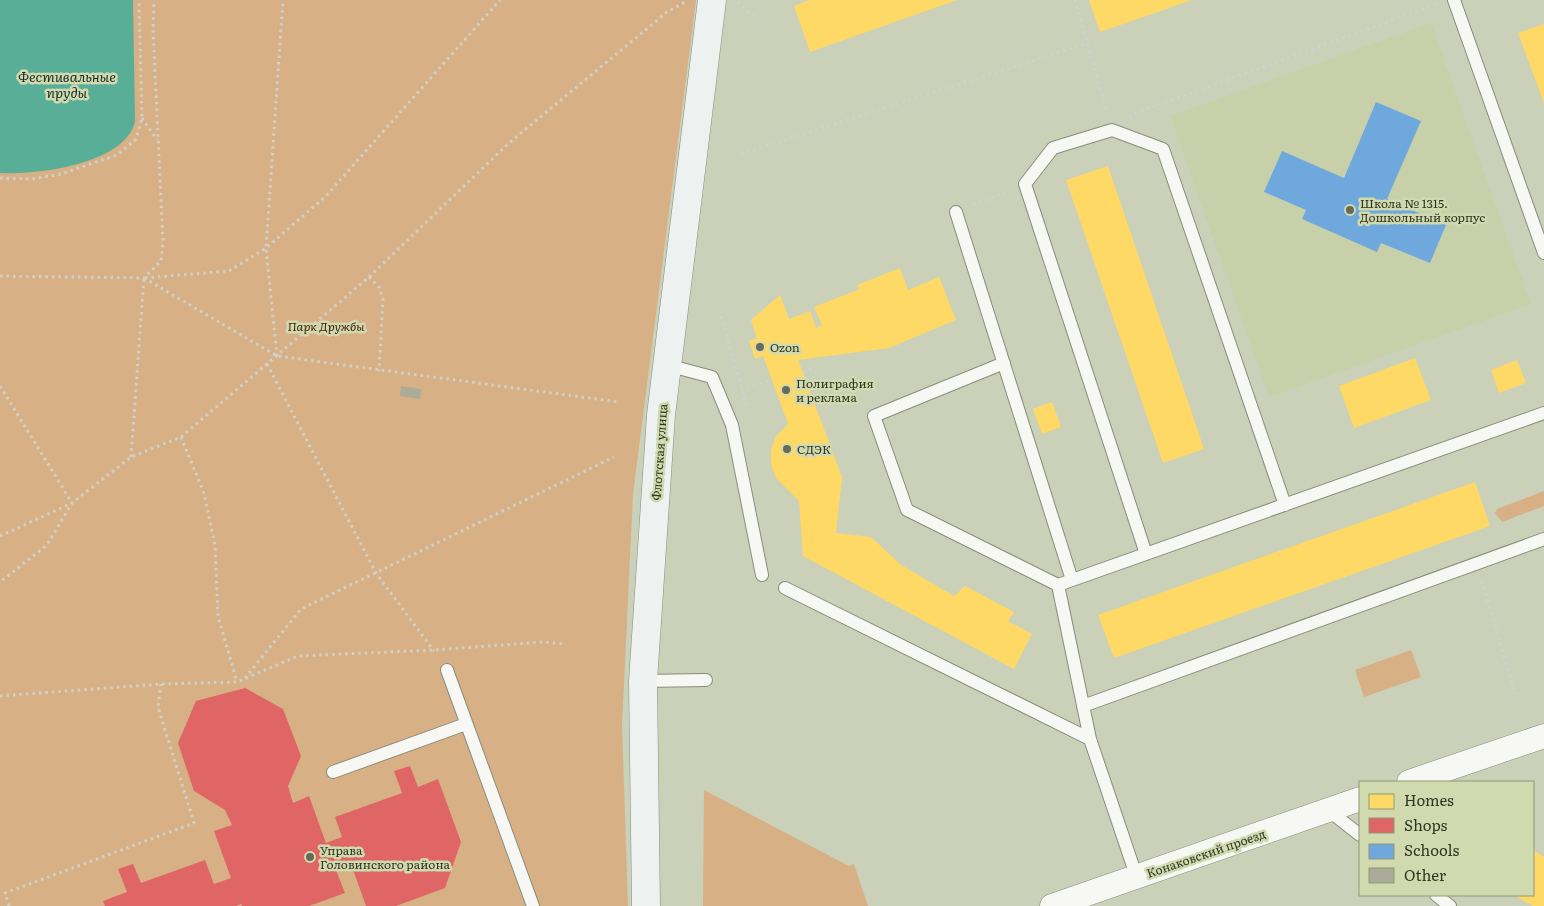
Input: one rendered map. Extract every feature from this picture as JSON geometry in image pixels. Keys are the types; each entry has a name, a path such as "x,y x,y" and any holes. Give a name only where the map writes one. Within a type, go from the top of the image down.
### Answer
{"street":[{"name":"Флотская улица","path":"646,906 643,681 661,415 712,0"},
{"path":"1412,781 1544,736"},
{"name":"Конаковский проезд","path":"1052,906 1359,799"}],"lane":[{"path":"1454,0 1544,252"},
{"path":"1146,554 1025,184 1053,148 1112,130 1163,149 1285,505"},
{"path":"956,212 1072,580"},
{"path":"1004,363 874,416 907,510 1058,585 1544,413"},
{"path":"667,365 712,377 732,425 762,576"},
{"path":"1084,706 1544,539"},
{"path":"1058,585 1090,739 1136,878"},
{"path":"785,588 1090,739"},
{"path":"447,670 533,906"},
{"path":"643,681 706,680"},
{"path":"333,772 466,724"},
{"path":"1328,810 1359,834"},
{"path":"1437,896 1450,906"}],"path":[{"path":"0,178 32,178 61,174 117,155 136,139 142,118 139,0"},
{"path":"131,457 144,278 161,261 162,253 153,30 154,0"},
{"path":"277,356 266,248 283,0"},
{"path":"0,276 144,278 229,271 266,248 325,197 500,0"},
{"path":"0,536 72,503 131,457 181,437 369,277 510,143 667,12 690,0"},
{"path":"736,0 757,18"},
{"path":"1075,0 1112,130 1136,113 1438,3"},
{"path":"741,154 1087,43"},
{"path":"142,118 158,142"},
{"path":"956,212 1025,184"},
{"path":"369,277 379,287 383,299 379,371"},
{"path":"144,278 277,356 619,402"},
{"path":"721,316 746,404"},
{"path":"267,364 376,573 447,670"},
{"path":"803,372 811,369 874,416"},
{"path":"741,390 772,380"},
{"path":"0,386 72,503"},
{"path":"181,437 204,493 215,544 218,616 237,682"},
{"path":"243,681 302,609 614,457"},
{"path":"0,582 48,545 72,503"},
{"path":"1477,564 1515,694"},
{"path":"0,696 161,684 237,682 298,656 433,650 543,642 563,644"},
{"path":"9,906 5,893 194,823 158,707 161,684"}],"shaded area":[{"name":"Школа № 1315. Дошкольный корпус","path":"1431,23 1531,304 1269,397 1170,116"}],"green space":[{"name":"Парк Дружбы","path":"0,0 696,0 633,494 622,725 628,906 0,906"},
{"path":"1544,491 1544,506 1502,522 1495,513 1497,509"},
{"path":"1411,650 1421,677 1364,697 1355,670"},
{"path":"704,790 849,866 854,864 868,906 703,906"}],"water":[{"name":"Фестивальные пруды","path":"0,0 133,0 135,121 128,136 115,148 98,157 57,169 0,173"}],"building: Homes":[{"path":"809,0 957,0 810,52 794,6"},
{"path":"1089,0 1192,0 1100,32"},
{"path":"1544,24 1544,103 1518,33"},
{"path":"1108,166 1204,449 1163,463 1066,180"},
{"path":"900,268 908,290 939,277 956,320 889,348 798,360 842,477 836,533 871,537 901,565 954,596 965,586 1014,612 1008,621 1032,634 1014,669 803,556 799,501 776,478 771,464 771,450 776,436 788,424 763,356 755,359 749,341 757,338 751,320 780,295 789,319 810,311 816,328 822,325 814,307 860,289 857,285"},
{"path":"1415,358 1431,400 1354,428 1339,386"},
{"path":"1517,360 1526,383 1499,393 1491,370"},
{"path":"1052,402 1061,427 1042,434 1033,409"},
{"path":"1475,482 1490,526 1114,658 1098,615"},
{"path":"1534,851 1544,857 1544,906 1533,906 1516,896 1534,896"}],"building: Shops":[{"path":"245,688 283,709 301,756 288,786 293,803 309,796 326,843 342,837 335,817 402,793 394,771 410,766 418,787 438,779 461,842 445,888 396,906 366,906 351,864 336,870 345,893 309,906 242,906 241,904 236,906 105,906 103,901 127,892 118,869 133,864 141,883 205,860 214,884 231,878 214,831 232,825 225,810 194,791 178,743 196,701"}],"building: Schools":[{"path":"1376,102 1421,121 1387,199 1446,225 1430,263 1381,243 1377,252 1302,219 1306,210 1264,192 1282,151 1344,178"}],"building: Other":[{"path":"401,386 421,389 420,399 400,396"}],"place":[{"name":"Школа № 1315. Дошкольный корпус","path":"1350,210"},
{"name":"Ozon","path":"760,347"},
{"name":"Полиграфия и реклама","path":"786,390"},
{"name":"СДЭК","path":"787,449"},
{"name":"Управа Головинского района","path":"310,857"}]}
